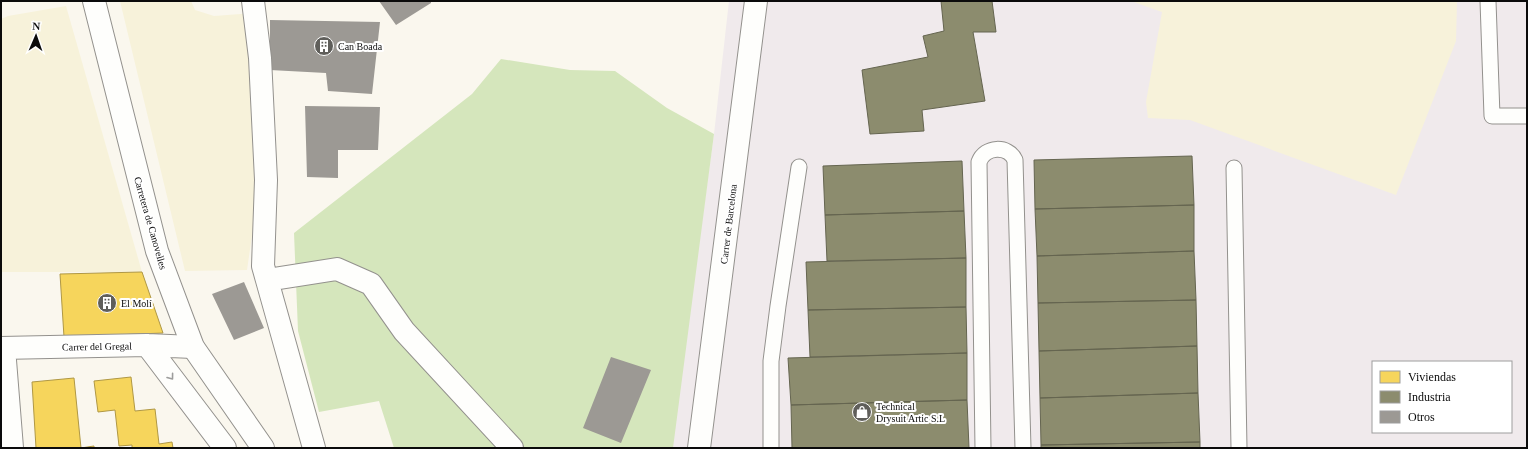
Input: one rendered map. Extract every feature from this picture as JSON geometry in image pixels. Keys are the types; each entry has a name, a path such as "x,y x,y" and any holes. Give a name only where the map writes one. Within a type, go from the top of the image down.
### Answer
{"street":[{"name":"Carretera de Canovelles","path":"94,1 157,251 193,347 263,448"},
{"path":"253,1 260,58 265,147 266,180 263,266 314,448"},
{"name":"Carrer de Barcelona","path":"699,448 756,1"},
{"path":"267,280 338,269 371,284 404,331 512,448"},
{"name":"Carrer del Gregal","path":"2,348 147,345 193,347"},
{"path":"147,345 225,448"},
{"path":"2,348 12,448"}],"lane":[{"path":"1488,1 1492,116 1527,116"},
{"path":"983,448 979,162 981,157 991,150 1005,150 1010,153 1015,160 1023,448"},
{"path":"771,448 771,361 778,306 800,167"},
{"path":"1234,168 1239,448"}],"shaded area":[{"path":"120,1 191,1 195,10 214,16 254,13 265,147 247,270 185,271"},
{"path":"729,1 1527,1 1527,448 671,448 714,134"},
{"path":"1131,1 1457,1 1456,41 1396,195 1190,120 1148,118 1146,102 1162,12"},
{"path":"66,6 142,272 1,272 1,19 8,16"}],"green space":[{"path":"501,59 570,70 615,71 667,108 714,134 673,448 394,448 379,401 319,412 298,331 294,233 472,94"}],"building: Viviendas":[{"name":"El Molí","path":"142,272 163,333 64,337 60,274"},
{"path":"131,377 135,411 155,409 159,444 172,442 173,448 132,448 132,445 119,446 115,410 98,412 94,381"},
{"path":"74,378 81,448 36,448 32,382"},
{"path":"94,446 94,448 81,448"}],"building: Industria":[{"path":"941,1 992,1 996,32 973,32 985,101 922,110 924,131 870,134 862,70 928,57 923,36 944,31"},
{"path":"1192,156 1194,205 1035,209 1034,160"},
{"path":"962,161 964,211 825,215 823,166"},
{"path":"1194,205 1194,251 1037,256 1035,209"},
{"path":"964,211 966,258 827,261 825,215"},
{"path":"1194,251 1196,300 1038,303 1037,256"},
{"path":"966,258 966,307 808,310 806,262"},
{"path":"1196,300 1197,346 1039,351 1038,303"},
{"path":"966,307 967,353 810,357 808,310"},
{"path":"1197,346 1198,393 1040,398 1039,351"},
{"path":"967,353 967,400 791,405 788,358"},
{"path":"1198,393 1200,442 1041,445 1040,398"},
{"path":"967,400 969,448 792,448 791,405"},
{"path":"1200,442 1200,448 1041,448 1041,445"}],"building: Otros":[{"path":"379,1 431,1 431,3 396,25"},
{"name":"Can Boada","path":"270,20 380,22 372,94 328,91 326,73 270,70"},
{"path":"305,106 380,107 378,150 338,150 338,178 307,177"},
{"path":"244,282 264,328 234,340 212,294"},
{"path":"611,357 651,370 621,443 583,428"}],"place":[{"name":"Can Boada","path":"324,46"},
{"name":"El Molí","path":"107,303"},
{"name":"Technical Drysuit Artic S.L","path":"862,412"}]}
